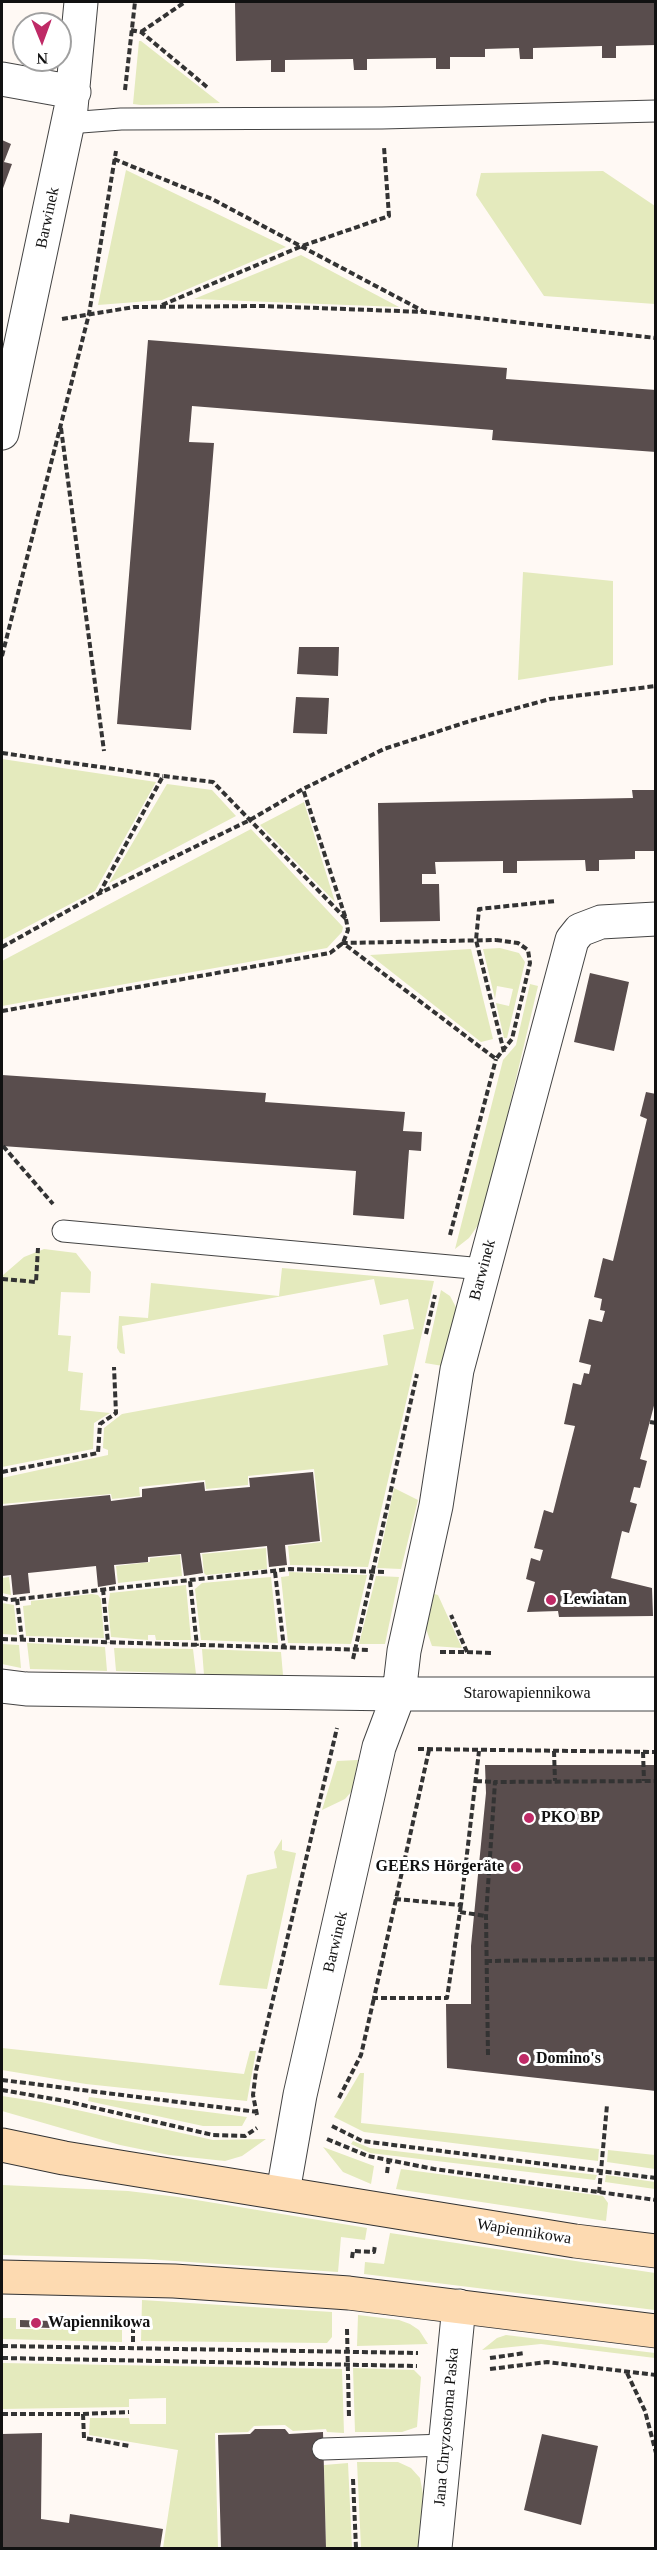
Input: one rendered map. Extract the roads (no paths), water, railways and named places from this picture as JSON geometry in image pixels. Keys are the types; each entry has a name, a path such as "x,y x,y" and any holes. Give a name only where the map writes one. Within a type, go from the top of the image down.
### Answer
{"main road":[{"name":"Wapiennikowa","path":"2,2145 64,2158 575,2241 656,2251"},
{"path":"2,2277 174,2281 349,2293 656,2331"}],"street":[{"name":"Barwinek","path":"2,433 71,108 81,2"},
{"path":"2,79 71,108"},
{"name":"Barwinek","path":"283,2192 300,2095 379,1747 399,1694 404,1652 436,1506 457,1370 572,940 580,930 601,922 656,920"},
{"path":"2,1686 26,1689 399,1694"},
{"name":"Starowapiennikowa","path":"399,1694 656,1694"},
{"name":"Jana Chryzostoma Paska","path":"435,2548 459,2306"}],"lane":[{"path":"71,108 175,118 382,118 656,111"},
{"path":"63,1231 483,1269"},
{"path":"323,2449 446,2445"}],"place":[{"name":"Lewiatan","path":"551,1600"},
{"name":"PKO BP","path":"529,1818"},
{"name":"GEERS Hörgeräte","path":"516,1867"},
{"name":"Domino's","path":"524,2059"},
{"name":"Wapiennikowa","path":"36,2323"}]}
